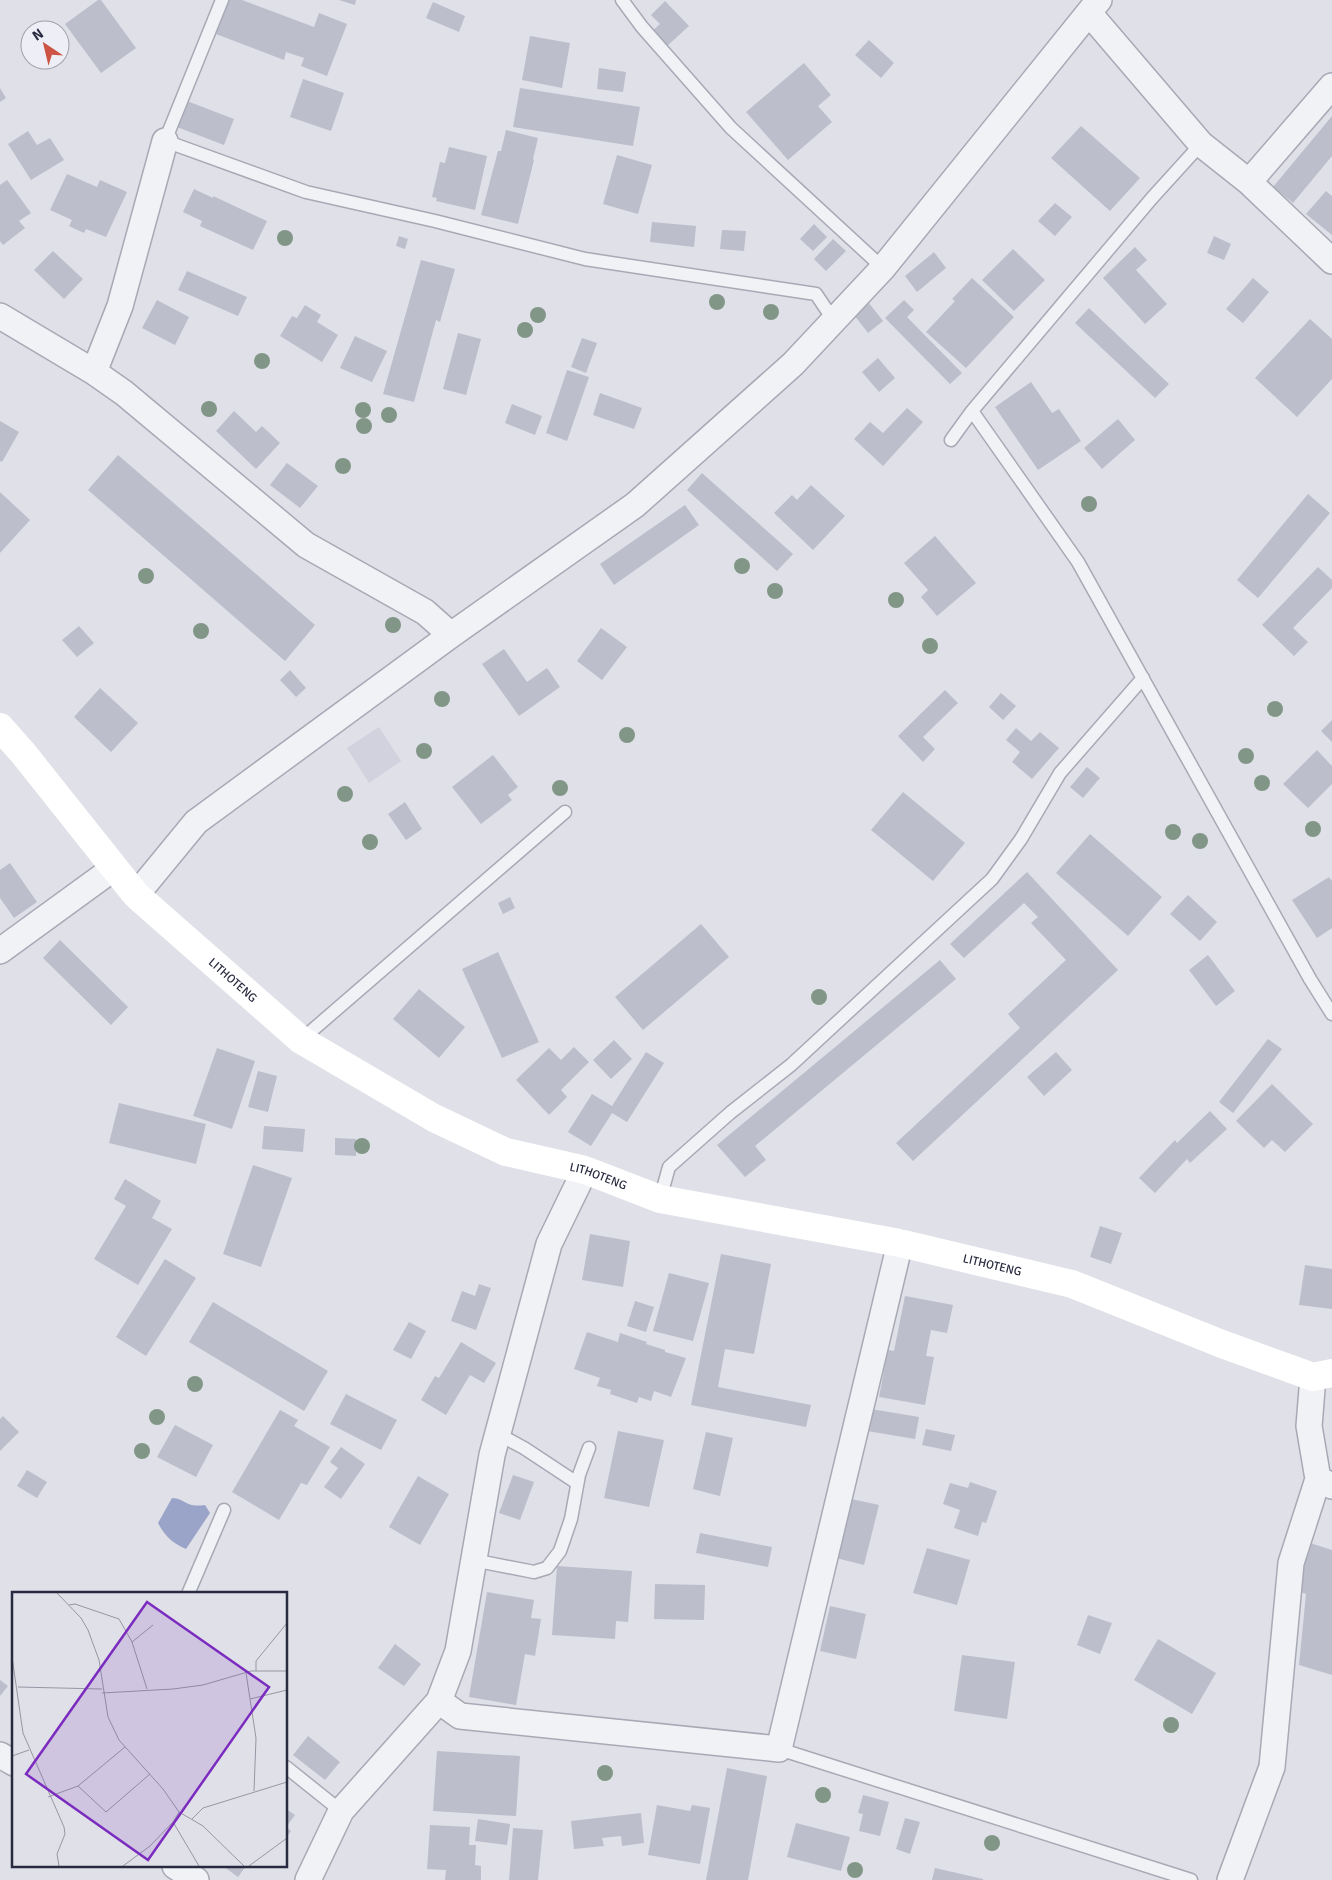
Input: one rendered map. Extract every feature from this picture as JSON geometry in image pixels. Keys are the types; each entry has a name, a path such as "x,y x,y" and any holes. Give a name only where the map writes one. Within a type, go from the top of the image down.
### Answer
{"main road":[{"name":"LITHOTENG","path":"0,727 23,753 136,895 301,1040 428,1114 506,1152 585,1170 660,1199 900,1243 1072,1284 1222,1344 1322,1375"}],"street":[{"path":"136,895 196,822 450,635 635,506 792,364 883,268 1094,7 1201,144 1249,182 1332,261"},
{"path":"1249,182 1332,86"},
{"path":"94,372 120,306 165,141"},
{"path":"0,316 94,372 124,393 306,545 424,612 450,635"},
{"path":"0,952 114,868"},
{"path":"308,1880 341,1811 439,1701 458,1651 492,1454 549,1244 585,1170"},
{"path":"439,1701 460,1716 779,1749 900,1243"},
{"path":"1230,1880 1272,1767 1291,1563 1325,1482 1309,1426 1322,1375"},
{"path":"0,1755 12,1762"},
{"path":"178,1868 196,1880"}],"lane":[{"path":"222,0 165,141 306,192 435,221 585,259 816,294 834,321"},
{"path":"622,0 642,27 731,128 883,268"},
{"path":"951,440 972,411 1152,198 1201,144"},
{"path":"972,411 1078,562 1310,980 1332,1014"},
{"path":"660,1199 669,1167 730,1113 791,1065 992,879 1021,839 1060,773 1143,678"},
{"path":"301,1040 565,812"},
{"path":"498,1434 524,1448 577,1483"},
{"path":"473,1560 534,1572 547,1568 560,1551 571,1519 577,1483 589,1448"},
{"path":"189,1592 224,1510"},
{"path":"779,1749 1191,1880"},
{"path":"288,1769 341,1811"}],"shaded area":[{"path":"379,727 401,761 369,783 347,748"}],"water":[{"path":"172,1498 198,1506 205,1505 210,1513 186,1549 169,1539 158,1523"}],"building":[{"path":"98,0 101,0 136,48 101,73 70,31 70,20"},
{"path":"229,0 242,0 314,27 319,13 347,24 327,76 301,66 304,58 286,52 284,60 216,34"},
{"path":"339,0 356,0 355,5"},
{"path":"665,1 689,26 666,47 651,32 660,24 651,15"},
{"path":"433,2 465,16 459,32 426,18"},
{"path":"530,36 570,43 562,88 522,80"},
{"path":"869,40 894,63 881,78 855,55"},
{"path":"804,63 831,95 818,106 832,122 788,160 746,112"},
{"path":"599,68 626,72 623,92 597,89"},
{"path":"303,79 344,93 331,131 290,117"},
{"path":"0,88 6,98 0,102"},
{"path":"520,88 640,107 633,146 513,127"},
{"path":"187,101 234,119 224,145 177,127"},
{"path":"1332,116 1332,156 1293,203 1273,187"},
{"path":"1081,126 1140,178 1110,211 1051,158"},
{"path":"506,130 538,138 518,224 481,215 498,151 501,151"},
{"path":"28,131 37,145 50,138 64,160 31,180 8,144"},
{"path":"449,147 487,156 475,210 436,201 437,198 432,197 440,162 445,163"},
{"path":"617,155 652,165 638,214 603,204"},
{"path":"67,174 97,187 100,180 127,192 106,237 86,229 84,233 69,226 72,220 50,210"},
{"path":"7,180 31,213 19,221 25,228 3,245 0,241 0,185"},
{"path":"194,189 267,221 253,250 200,226 202,221 183,212"},
{"path":"1326,191 1332,196 1332,235 1306,214"},
{"path":"1055,203 1072,217 1055,236 1038,221"},
{"path":"652,222 696,226 694,247 650,242"},
{"path":"814,224 827,237 813,251 800,239"},
{"path":"722,230 746,231 744,251 720,249"},
{"path":"399,236 408,239 405,249 396,246"},
{"path":"1214,236 1231,244 1224,260 1207,253"},
{"path":"833,239 846,251 826,271 814,259"},
{"path":"1135,247 1147,260 1136,270 1167,304 1145,324 1103,278"},
{"path":"1013,249 1045,280 1014,311 982,280"},
{"path":"53,251 83,279 64,299 34,270"},
{"path":"934,252 946,268 917,292 905,276"},
{"path":"421,260 455,269 440,322 436,320 414,402 383,394"},
{"path":"187,271 247,297 238,316 178,290"},
{"path":"972,278 1014,317 966,368 926,332 955,301 952,299"},
{"path":"1253,278 1269,292 1243,323 1226,309"},
{"path":"157,300 189,317 175,345 142,328"},
{"path":"904,300 914,310 907,317 962,373 950,384 885,318"},
{"path":"869,303 883,321 868,333 854,315"},
{"path":"305,305 321,315 317,322 338,335 322,362 280,336 292,316 297,318"},
{"path":"1089,308 1169,384 1155,398 1075,323"},
{"path":"1310,319 1332,339 1332,379 1297,417 1255,378"},
{"path":"458,333 481,339 466,395 443,389"},
{"path":"355,336 387,351 372,382 340,368"},
{"path":"582,338 597,343 586,373 571,367"},
{"path":"878,358 895,378 879,392 862,372"},
{"path":"567,370 589,377 567,441 546,433"},
{"path":"1031,382 1052,413 1059,409 1081,441 1038,470 995,407"},
{"path":"600,393 642,408 634,429 593,415"},
{"path":"512,404 542,416 535,435 505,423"},
{"path":"907,408 923,422 883,466 854,439 870,422 883,433"},
{"path":"234,411 256,432 262,426 280,443 256,469 216,431"},
{"path":"1118,419 1135,440 1102,469 1084,448"},
{"path":"0,421 19,432 2,462 0,461"},
{"path":"118,455 315,625 285,661 88,490"},
{"path":"287,463 318,486 300,508 270,485"},
{"path":"702,473 793,554 777,571 687,490"},
{"path":"811,485 845,516 813,550 774,513 792,495 797,500"},
{"path":"0,492 30,520 0,553"},
{"path":"1308,494 1330,513 1258,598 1237,580"},
{"path":"685,505 699,525 614,585 600,564"},
{"path":"935,536 976,583 937,616 921,597 928,590 904,563"},
{"path":"1318,567 1332,580 1332,588 1293,628 1308,642 1294,656 1262,625"},
{"path":"79,626 94,643 77,657 62,640"},
{"path":"601,628 627,647 602,680 577,661"},
{"path":"504,649 527,682 547,668 560,687 519,716 482,664"},
{"path":"290,670 306,688 296,697 280,680"},
{"path":"100,688 138,723 111,752 74,717"},
{"path":"945,690 958,703 923,737 935,749 923,762 898,736"},
{"path":"1001,693 1016,706 1003,720 989,707"},
{"path":"1332,720 1332,742 1321,731"},
{"path":"1016,728 1031,741 1040,732 1059,748 1032,779 1012,762 1020,752 1006,740"},
{"path":"1317,750 1332,766 1332,784 1308,808 1283,784"},
{"path":"493,755 518,787 508,795 512,800 481,824 452,787"},
{"path":"1087,767 1100,778 1083,798 1070,787"},
{"path":"903,792 965,843 933,881 871,830"},
{"path":"405,802 422,829 406,840 388,814"},
{"path":"1090,834 1162,897 1128,936 1056,873"},
{"path":"10,863 37,902 14,918 0,898 0,870"},
{"path":"1027,872 1118,970 913,1161 896,1143 1020,1028 1008,1014 1066,960 1031,923 1038,917 1024,903 964,958 950,944"},
{"path":"1329,877 1332,881 1332,928 1317,938 1292,900"},
{"path":"1188,895 1217,922 1200,941 1170,914"},
{"path":"510,897 515,908 503,914 498,903"},
{"path":"701,924 729,957 643,1030 615,997"},
{"path":"60,940 128,1007 111,1025 43,958"},
{"path":"498,952 539,1042 502,1058 462,969"},
{"path":"1208,955 1235,991 1216,1006 1189,970"},
{"path":"940,960 956,979 755,1146 766,1160 745,1177 717,1145"},
{"path":"419,989 465,1027 439,1058 393,1019"},
{"path":"1268,1039 1282,1049 1233,1113 1219,1102"},
{"path":"614,1040 632,1059 611,1079 593,1060"},
{"path":"574,1047 589,1062 561,1090 567,1097 549,1115 516,1080 549,1048 561,1060"},
{"path":"217,1048 255,1061 232,1129 193,1116"},
{"path":"646,1052 664,1063 627,1122 612,1113 591,1146 568,1132 592,1094 612,1106"},
{"path":"1056,1052 1072,1070 1044,1096 1027,1077"},
{"path":"258,1071 277,1076 268,1112 248,1107"},
{"path":"1272,1084 1313,1124 1285,1152 1272,1140 1264,1148 1236,1121"},
{"path":"119,1103 206,1124 196,1164 109,1143"},
{"path":"1210,1111 1227,1129 1190,1163 1187,1159 1155,1193 1139,1178 1175,1140 1177,1143"},
{"path":"264,1126 305,1129 303,1152 262,1149"},
{"path":"335,1138 356,1139 356,1156 335,1155"},
{"path":"253,1165 292,1178 261,1267 223,1254"},
{"path":"125,1179 161,1201 152,1218 172,1229 138,1285 94,1259 126,1206 114,1199"},
{"path":"1100,1226 1122,1233 1111,1264 1090,1257"},
{"path":"590,1234 630,1241 623,1287 582,1280"},
{"path":"721,1254 771,1264 754,1354 725,1349 718,1387 811,1405 806,1427 691,1405"},
{"path":"165,1259 196,1278 146,1356 116,1337"},
{"path":"1305,1265 1332,1269 1332,1309 1299,1305"},
{"path":"669,1273 709,1283 693,1341 653,1331"},
{"path":"479,1284 491,1288 476,1330 451,1321 462,1291 475,1296"},
{"path":"905,1296 953,1305 947,1333 931,1330 926,1356 934,1357 925,1405 879,1397 888,1350 894,1351"},
{"path":"635,1301 654,1307 646,1332 627,1326"},
{"path":"213,1302 328,1371 304,1411 189,1342"},
{"path":"409,1322 426,1331 411,1359 393,1350"},
{"path":"587,1332 618,1342 620,1333 647,1342 646,1344 665,1350 665,1352 686,1358 671,1397 654,1391 651,1401 639,1397 637,1403 610,1394 611,1390 597,1386 600,1378 574,1369"},
{"path":"461,1342 496,1363 484,1383 470,1375 446,1415 421,1400 435,1376 439,1378"},
{"path":"346,1394 397,1420 381,1450 330,1424"},
{"path":"871,1409 919,1417 915,1439 867,1431"},
{"path":"280,1410 298,1420 294,1426 330,1447 307,1485 301,1483 279,1520 232,1492"},
{"path":"3,1416 19,1432 0,1451 0,1419"},
{"path":"175,1425 213,1445 196,1477 157,1457"},
{"path":"926,1429 955,1435 951,1451 922,1445"},
{"path":"618,1431 664,1440 649,1507 604,1498"},
{"path":"706,1432 733,1438 720,1496 693,1489"},
{"path":"341,1447 365,1464 341,1499 324,1487 338,1468 330,1462"},
{"path":"27,1470 47,1482 37,1498 17,1486"},
{"path":"513,1475 534,1482 520,1520 499,1513"},
{"path":"418,1476 449,1494 420,1545 389,1527"},
{"path":"970,1482 997,1491 986,1523 982,1522 978,1536 954,1528 960,1510 943,1504 950,1483 968,1488"},
{"path":"847,1498 879,1505 864,1565 832,1557"},
{"path":"700,1533 772,1547 768,1567 696,1553"},
{"path":"1310,1543 1332,1550 1332,1675 1299,1665 1306,1594 1295,1590"},
{"path":"927,1548 970,1560 957,1605 913,1593"},
{"path":"557,1566 632,1571 628,1622 616,1621 615,1639 552,1635"},
{"path":"655,1584 705,1585 704,1620 654,1619"},
{"path":"487,1592 534,1600 531,1618 541,1619 535,1656 525,1654 516,1705 469,1697"},
{"path":"830,1606 866,1614 856,1659 820,1651"},
{"path":"1088,1615 1112,1623 1100,1654 1077,1645"},
{"path":"1158,1639 1216,1673 1192,1714 1134,1680"},
{"path":"395,1644 421,1664 404,1686 378,1668"},
{"path":"962,1655 1015,1662 1007,1719 954,1711"},
{"path":"0,1680 8,1686 0,1696"},
{"path":"308,1736 340,1762 325,1780 293,1755"},
{"path":"437,1751 520,1756 516,1816 433,1811"},
{"path":"727,1768 767,1776 748,1880 706,1880"},
{"path":"863,1795 889,1802 880,1836 859,1831 863,1814 858,1813"},
{"path":"657,1805 690,1811 692,1805 710,1808 700,1864 648,1855"},
{"path":"288,1810 295,1815 288,1824"},
{"path":"641,1813 644,1843 622,1846 621,1836 602,1838 604,1846 574,1849 571,1821"},
{"path":"905,1818 920,1822 910,1854 896,1849"},
{"path":"478,1819 510,1824 507,1845 475,1841"},
{"path":"796,1823 850,1837 841,1871 787,1857"},
{"path":"430,1825 470,1827 469,1845 476,1845 475,1865 481,1866 481,1880 445,1880 446,1870 427,1869"},
{"path":"513,1828 543,1830 538,1880 509,1880"},
{"path":"226,1868 245,1868 238,1877"},
{"path":"935,1868 983,1879 983,1880 932,1880"}]}
